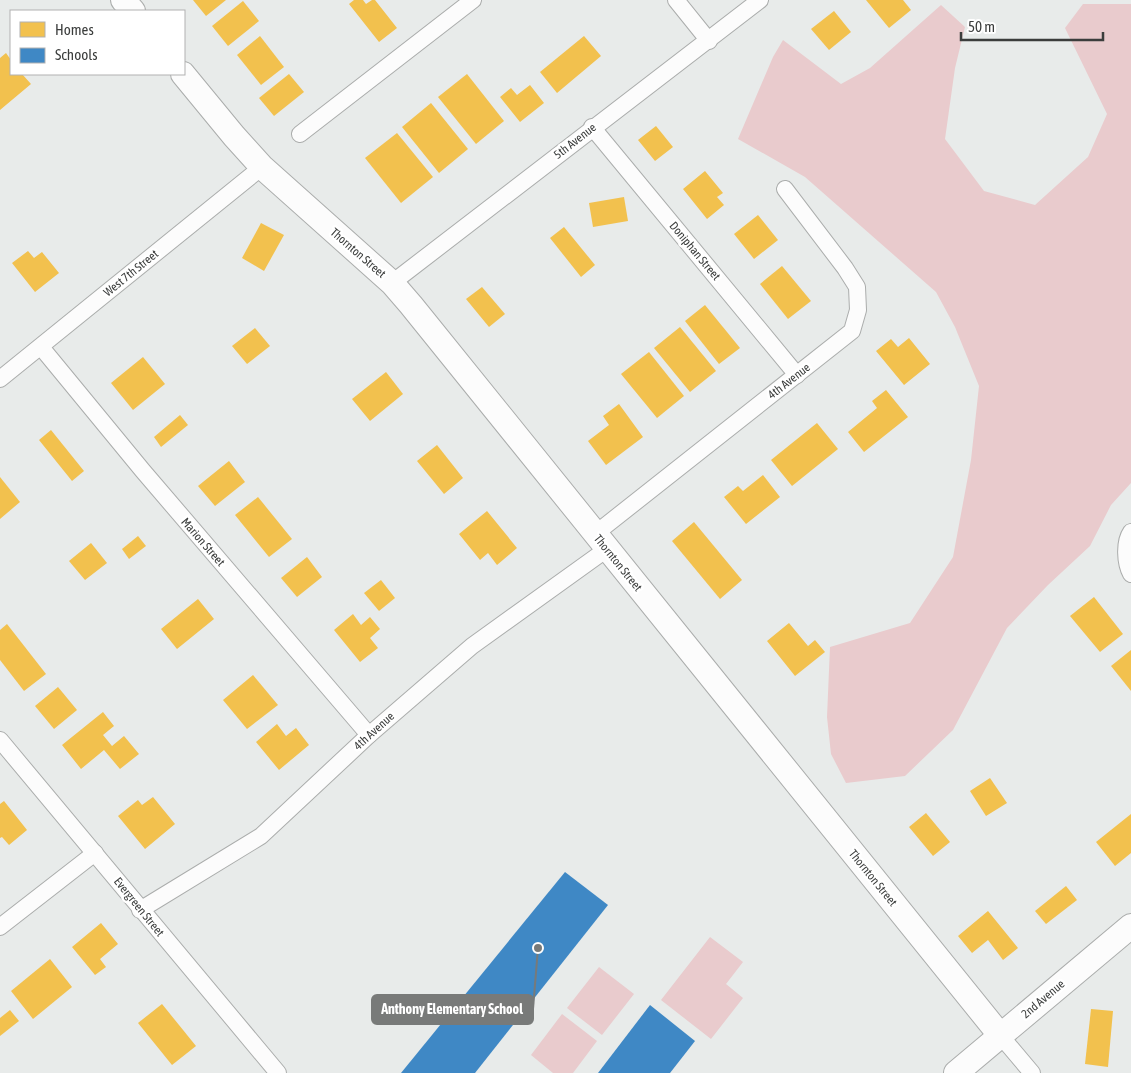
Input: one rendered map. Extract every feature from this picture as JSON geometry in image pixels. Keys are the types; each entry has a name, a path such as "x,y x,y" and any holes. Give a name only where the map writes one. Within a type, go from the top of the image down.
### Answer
{"street":[{"path":"123,0 131,10"},
{"path":"300,134 452,6 474,0"},
{"path":"676,0 709,41"},
{"name":"5th Avenue","path":"392,283 760,0"},
{"name":"Thornton Street","path":"184,75 262,167 392,283 417,312 1032,1073"},
{"name":"Doniphan Street","path":"592,128 797,375"},
{"name":"West 7th Street","path":"0,379 262,167"},
{"name":"4th Avenue","path":"140,910 261,836 369,735 472,646 601,542 797,375 852,331 858,310 857,286 785,189"},
{"name":"Marion Street","path":"41,347 142,471 369,735"},
{"path":"1131,532 1128,537 1127,557 1127,566 1131,574"},
{"name":"Evergreen Street","path":"0,740 278,1073"},
{"path":"0,927 95,854"},
{"name":"2nd Avenue","path":"956,1073 1131,926"}],"shaded area":[{"path":"1083,4 1131,4 1131,483 1111,505 1090,546 1048,585 1007,628 953,730 905,776 846,783 831,754 827,717 830,647 910,623 953,557 971,460 979,386 955,327 936,292 805,177 738,139 773,57 783,40 841,84 870,68 941,5 965,27 955,68 945,139 984,191 1035,205 1088,157 1107,114 1065,28"},
{"path":"710,937 743,962 726,984 743,998 711,1039 661,1000"},
{"path":"599,967 634,994 602,1035 567,1008"},
{"path":"562,1014 597,1041 573,1073 553,1073 531,1055"}],"building: Homes":[{"path":"193,0 226,0 206,16"},
{"path":"354,0 363,0 366,4 375,0 397,28 379,42 349,4"},
{"path":"866,0 903,0 911,10 889,28"},
{"path":"243,1 259,21 228,46 212,26"},
{"path":"834,11 851,32 829,50 811,29"},
{"path":"260,36 284,67 261,85 237,55"},
{"path":"584,36 601,56 557,93 540,72"},
{"path":"6,53 10,59 10,75 23,75 31,84 0,110 0,58"},
{"path":"289,74 304,92 274,116 259,98"},
{"path":"467,74 504,121 476,144 438,97"},
{"path":"530,85 544,103 520,122 500,97 511,88 517,95"},
{"path":"431,103 468,149 439,173 402,127"},
{"path":"656,126 673,147 655,161 638,140"},
{"path":"397,133 433,177 401,203 365,158"},
{"path":"705,171 723,193 717,197 724,205 707,219 683,189"},
{"path":"624,197 628,221 593,227 589,203"},
{"path":"758,215 778,240 754,259 734,234"},
{"path":"261,223 284,235 264,271 242,258"},
{"path":"564,227 595,265 581,277 550,238"},
{"path":"28,251 34,258 42,252 59,273 35,292 12,263"},
{"path":"782,266 811,301 788,319 760,284"},
{"path":"482,287 505,314 489,327 466,299"},
{"path":"705,305 740,348 719,364 685,321"},
{"path":"680,327 716,371 690,392 654,348"},
{"path":"255,328 270,346 247,364 232,346"},
{"path":"909,338 930,364 904,385 876,351 891,339 898,347"},
{"path":"649,352 684,396 657,418 621,374"},
{"path":"143,357 165,384 133,410 111,383"},
{"path":"386,372 403,394 370,421 352,399"},
{"path":"886,390 908,417 864,452 848,432 877,408 872,401"},
{"path":"619,404 643,437 606,465 588,441 609,425 603,416"},
{"path":"180,415 188,425 161,447 154,437"},
{"path":"817,423 838,449 792,486 771,460"},
{"path":"51,430 84,471 72,481 39,440"},
{"path":"437,445 463,478 444,494 417,461"},
{"path":"229,461 245,482 215,506 198,486"},
{"path":"763,475 780,497 746,524 724,497 738,486 743,491"},
{"path":"0,477 20,502 0,519"},
{"path":"258,497 292,539 269,557 235,515"},
{"path":"487,511 517,548 497,565 488,553 480,560 459,534"},
{"path":"694,522 742,580 720,599 672,541"},
{"path":"138,536 146,546 129,559 122,549"},
{"path":"91,543 107,563 85,580 69,561"},
{"path":"307,557 322,577 297,597 281,578"},
{"path":"381,580 395,598 379,611 364,593"},
{"path":"1094,597 1123,634 1100,652 1070,616"},
{"path":"198,599 214,619 177,649 161,629"},
{"path":"353,614 361,625 370,617 380,629 370,638 378,648 360,662 334,630"},
{"path":"789,623 808,646 815,640 825,652 795,676 767,641"},
{"path":"7,624 46,674 24,691 0,660 0,630"},
{"path":"1131,650 1131,691 1111,666"},
{"path":"253,675 278,705 247,729 223,700"},
{"path":"58,687 77,710 54,729 35,706"},
{"path":"103,712 114,726 103,735 112,746 124,736 139,754 120,769 104,750 81,769 62,745"},
{"path":"277,724 286,736 296,728 309,745 279,770 256,742"},
{"path":"990,778 1007,803 986,816 970,791"},
{"path":"153,797 175,824 145,849 118,816 138,800 142,805"},
{"path":"4,801 27,830 9,845 2,837 0,838 0,804"},
{"path":"926,813 950,842 933,856 909,827"},
{"path":"1131,814 1131,853 1115,866 1096,842"},
{"path":"1066,886 1077,900 1046,924 1035,911"},
{"path":"988,911 1018,948 1003,960 988,940 972,953 958,936"},
{"path":"101,923 118,944 100,959 106,967 95,975 72,947"},
{"path":"50,959 72,987 33,1019 11,991"},
{"path":"162,1004 196,1046 172,1065 138,1023"},
{"path":"1091,1009 1113,1011 1108,1067 1085,1064"},
{"path":"10,1010 19,1021 0,1036 0,1018"}],"building: Schools":[{"path":"565,872 608,905 475,1073 401,1073"},
{"path":"650,1005 695,1041 670,1073 598,1073"}],"place":[{"name":"Anthony Elementary School","path":"538,948"}]}
